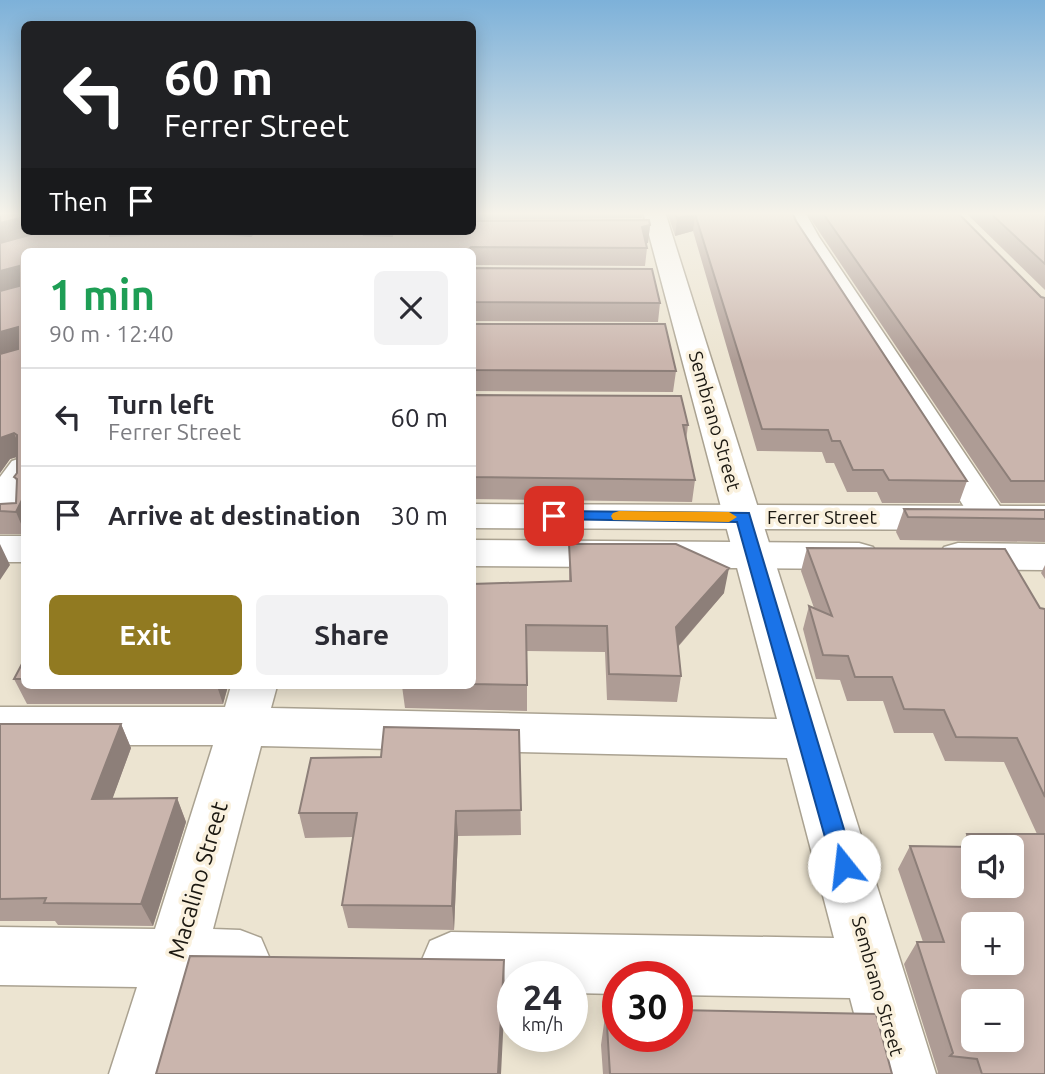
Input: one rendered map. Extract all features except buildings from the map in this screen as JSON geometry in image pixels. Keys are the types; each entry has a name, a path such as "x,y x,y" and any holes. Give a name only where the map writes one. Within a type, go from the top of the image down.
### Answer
{"street":[{"name":"Sembrano Street","path":"657,262 697,405 749,536 903,1074"},
{"path":"824,262 989,518"},
{"path":"0,504 21,472"},
{"path":"0,513 21,513"},
{"name":"Ferrer Street","path":"476,516 749,536 889,556"},
{"name":"Ferrer Street","path":"476,553 989,518 1045,518"},
{"path":"0,549 21,549"},
{"path":"929,556 1027,557 1033,598"},
{"path":"0,726 248,706 808,738"},
{"name":"Macalino Street","path":"142,1074 248,706"},
{"path":"0,956 287,960"},
{"path":"398,961 873,968"}],"slow traffic":[{"path":"619,516 729,517"}],"route":[{"path":"554,516 743,517 844,866"}]}
